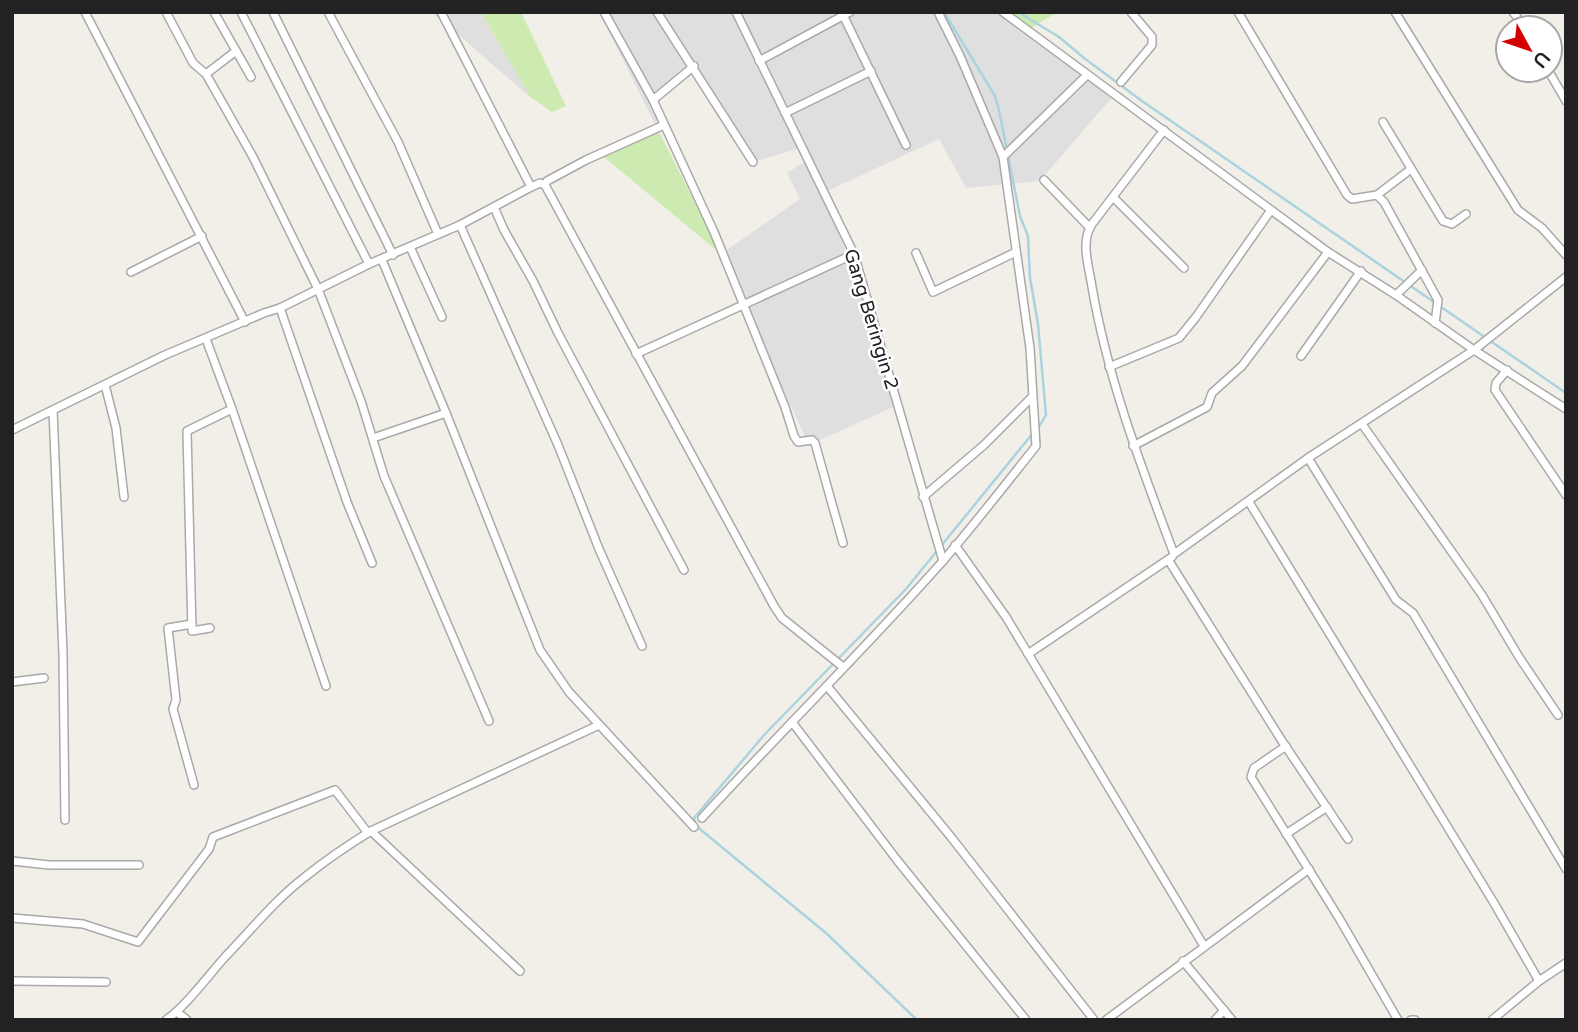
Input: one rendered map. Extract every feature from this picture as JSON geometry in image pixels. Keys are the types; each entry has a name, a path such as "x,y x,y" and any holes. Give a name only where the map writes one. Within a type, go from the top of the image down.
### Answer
{"street":[{"path":"85,12 245,322"},
{"path":"166,12 193,63 206,74 253,157 317,289 361,401 389,487 489,721"},
{"path":"214,12 251,77"},
{"path":"241,12 369,264"},
{"path":"272,12 393,255"},
{"path":"328,12 398,142 438,234"},
{"path":"441,12 531,187"},
{"path":"604,12 653,100 714,232 785,407 794,436 798,442 812,440 815,443 843,543"},
{"path":"657,12 753,162"},
{"name":"Gang Beringin 2","path":"736,12 854,254 941,557"},
{"path":"702,818 827,686 841,666 941,557 955,545 1037,443 1031,398 1030,348 1004,156 938,12"},
{"path":"1003,12 1328,252 1361,271 1566,409"},
{"path":"1121,82 1153,41 1131,12"},
{"path":"1238,12 1347,195 1352,199 1377,195 1411,169"},
{"path":"1395,12 1518,210 1542,228 1566,255"},
{"path":"759,61 847,15 905,145"},
{"path":"206,74 236,51"},
{"path":"653,100 694,66"},
{"path":"785,113 871,71"},
{"path":"1004,156 1087,75"},
{"path":"1556,84 1566,101"},
{"path":"1383,122 1444,222 1452,224 1466,214"},
{"path":"545,185 547,181 586,160 664,125"},
{"path":"1164,130 1090,228 1085,240 1099,328 1109,367 1133,446 1174,554"},
{"path":"1044,180 1090,228"},
{"path":"12,430 165,355 280,308 369,264 460,225 540,183 545,185 774,606 782,618 841,666"},
{"path":"1377,195 1384,202 1422,270 1438,305 1435,323"},
{"path":"1113,197 1184,268"},
{"path":"494,206 504,230 684,570"},
{"path":"1109,367 1178,338 1196,317 1271,210"},
{"path":"460,225 558,445 599,549 642,646"},
{"path":"131,272 202,236"},
{"path":"410,247 442,317"},
{"path":"916,253 933,292 1016,252"},
{"path":"1133,446 1207,408 1212,393 1242,366 1328,252"},
{"path":"636,354 854,254"},
{"path":"382,260 446,412 533,637 569,692 694,827"},
{"path":"1396,295 1422,270"},
{"path":"1301,356 1361,271"},
{"path":"1028,654 1169,561 1174,554 1308,458 1475,350 1566,277"},
{"path":"280,308 347,502 372,563"},
{"path":"206,340 326,686"},
{"path":"1507,370 1496,383 1495,390 1566,495"},
{"path":"105,385 116,428 124,497"},
{"path":"923,497 984,445 1031,398"},
{"path":"210,628 192,631 187,431 232,409"},
{"path":"53,410 62,641 65,820"},
{"path":"373,438 446,412"},
{"path":"1362,424 1482,595 1558,715"},
{"path":"1308,458 1396,600 1413,613 1566,869"},
{"path":"1249,502 1539,981"},
{"path":"955,545 1006,617 1204,946"},
{"path":"1169,561 1348,839"},
{"path":"192,624 168,628 176,700 173,709 194,785"},
{"path":"12,682 44,678"},
{"path":"827,686 951,837 1094,1020"},
{"path":"792,722 897,860 1026,1020"},
{"path":"166,1020 177,1012 273,906 304,877 370,832 599,725"},
{"path":"1286,746 1254,768 1250,774 1398,1020"},
{"path":"12,918 83,924 138,942 209,849 213,837 335,790 370,832 520,971"},
{"path":"1286,834 1327,807"},
{"path":"12,861 48,865 139,865"},
{"path":"1106,1020 1309,869"},
{"path":"1183,961 1232,1020"},
{"path":"1492,1020 1539,981 1566,963"},
{"path":"12,981 106,982"},
{"path":"1214,1020 1224,1010"},
{"path":"177,1012 187,1020"}],"shaded area":[{"path":"432,12 481,12 530,97"},
{"path":"599,12 1001,12 1113,96 1040,181 966,188 939,139 823,193 880,341 898,405 809,445 721,254 800,199 787,173 809,159 800,148 750,163 695,73 660,98 656,126"}],"green space":[{"path":"481,12 521,12 566,106 552,112 530,97"},
{"path":"1001,12 1058,12 1026,31"},
{"path":"656,126 721,254 598,152"}],"waterway":[{"path":"944,12 995,96 1020,216 1028,236 1030,278 1038,324 1046,415 1038,428"},
{"path":"1018,12 1059,37 1142,101 1566,393"},
{"path":"917,1020 826,933 701,830 694,818 765,734 906,589 1033,433"}]}
